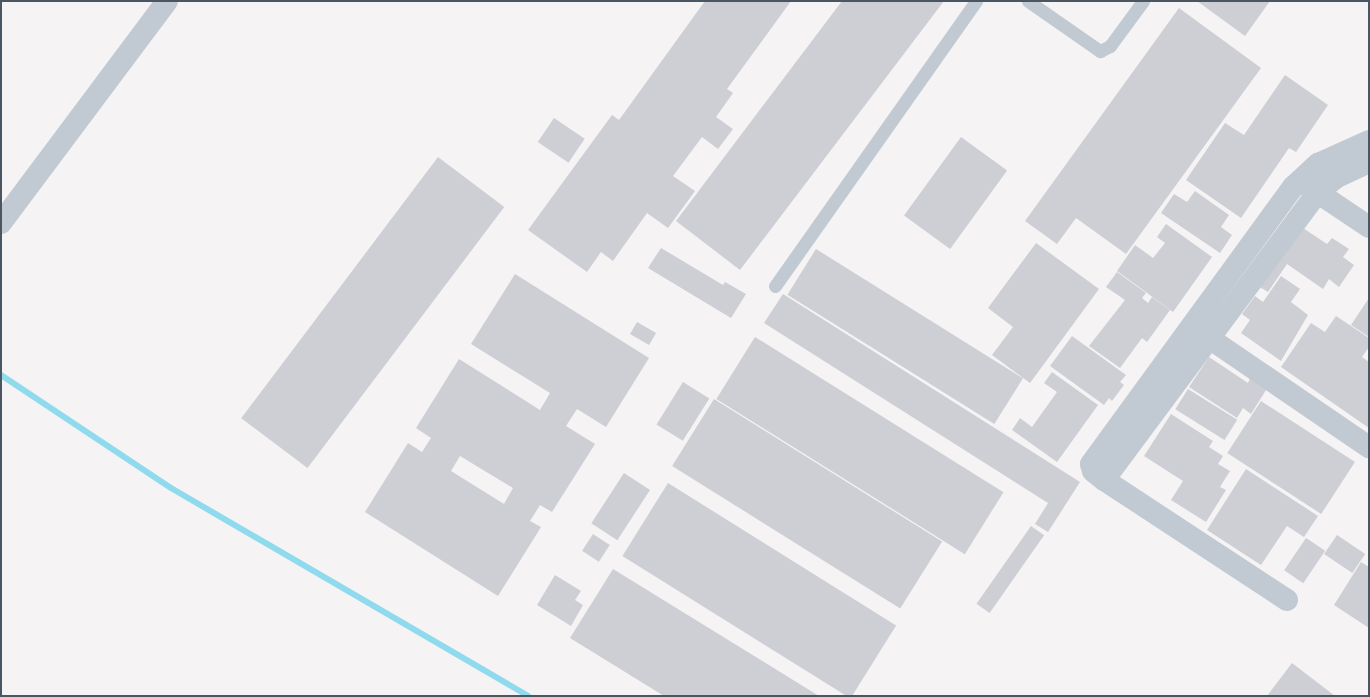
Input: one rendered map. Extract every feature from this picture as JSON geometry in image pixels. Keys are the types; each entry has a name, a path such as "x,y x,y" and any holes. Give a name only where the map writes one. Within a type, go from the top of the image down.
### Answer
{"street":[{"path":"1,223 168,1"},
{"path":"1287,600 1104,480 1091,468 1092,460 1299,180 1318,164 1369,141"},
{"path":"1104,480 1318,193 1337,177 1369,162"},
{"path":"1299,180 1369,227"},
{"path":"1209,338 1369,447"}],"lane":[{"path":"775,286 976,1"},
{"path":"1028,1 1100,50 1110,46 1143,1"}],"building":[{"path":"705,1 791,1 727,89 733,93 716,117 733,129 718,149 702,137 673,176 695,191 668,228 647,213 613,261 601,252 587,272 528,230 612,115 619,120"},
{"path":"842,1 944,1 740,270 676,221"},
{"path":"1197,1 1270,1 1245,36"},
{"path":"1179,8 1261,68 1126,254 1076,218 1057,244 1025,221"},
{"path":"1285,75 1328,105 1296,152 1289,148 1241,218 1186,180 1225,123 1244,135"},
{"path":"554,118 585,139 568,163 538,142"},
{"path":"961,137 1007,171 950,249 904,215"},
{"path":"438,157 504,207 307,468 241,418"},
{"path":"1195,191 1229,215 1221,227 1232,235 1220,253 1161,213 1174,194 1187,202"},
{"path":"1166,224 1212,257 1173,312 1117,271 1135,245 1153,258 1165,243 1157,237"},
{"path":"1303,228 1327,244 1332,238 1349,249 1343,257 1354,265 1339,287 1329,279 1323,289 1287,264 1268,292 1258,286"},
{"path":"1036,243 1099,289 1030,383 992,355 1013,327 988,308"},
{"path":"661,248 723,285 725,282 746,294 731,318 648,268"},
{"path":"816,249 1023,378 994,424 787,295"},
{"path":"1117,272 1146,293 1142,298 1148,303 1152,297 1170,310 1147,342 1142,338 1120,368 1089,346 1125,300 1106,287"},
{"path":"515,274 649,358 606,427 577,409 566,426 595,444 552,512 540,505 530,521 541,527 498,596 365,512 408,443 422,452 431,438 416,428 459,359 540,410 550,393 471,344","holes":["460,456 513,488 504,504 451,471"]},
{"path":"1281,276 1300,289 1291,302 1308,315 1281,361 1241,333 1250,320 1242,314 1255,296 1263,302"},
{"path":"783,294 1080,482 1048,532 1035,524 1048,503 764,323"},
{"path":"1369,298 1369,337 1351,325"},
{"path":"1336,316 1369,338 1369,347 1362,357 1369,362 1369,428 1281,367 1311,323 1325,332"},
{"path":"637,322 656,333 649,345 630,334"},
{"path":"1072,336 1126,375 1120,382 1124,385 1112,401 1109,398 1104,405 1050,366"},
{"path":"755,337 1003,492 965,554 716,399"},
{"path":"1209,357 1248,383 1251,376 1268,387 1251,414 1243,408 1237,418 1189,387"},
{"path":"1052,372 1098,405 1057,462 1012,430 1020,418 1032,427 1057,392 1044,383"},
{"path":"683,382 709,398 683,441 657,424"},
{"path":"1188,389 1237,420 1224,440 1175,409"},
{"path":"714,399 942,542 900,609 672,466"},
{"path":"1261,401 1355,462 1321,514 1227,453"},
{"path":"1171,414 1213,441 1209,447 1223,456 1218,464 1230,471 1220,487 1226,490 1206,522 1171,500 1183,481 1144,456"},
{"path":"1246,469 1318,516 1304,537 1287,526 1261,565 1207,530"},
{"path":"624,473 650,490 617,540 591,523"},
{"path":"668,483 896,626 852,696 847,696 622,556"},
{"path":"1031,526 1044,535 990,613 977,604"},
{"path":"593,534 610,545 599,562 582,551"},
{"path":"1337,535 1365,554 1352,573 1324,554"},
{"path":"1306,538 1325,551 1303,583 1284,570"},
{"path":"1361,562 1369,567 1369,628 1334,605"},
{"path":"613,569 819,696 664,696 570,638"},
{"path":"555,575 581,591 575,600 583,605 571,626 537,605"},
{"path":"1292,663 1335,696 1267,696"}],"waterway":[{"path":"1,375 171,488 528,696"}]}
